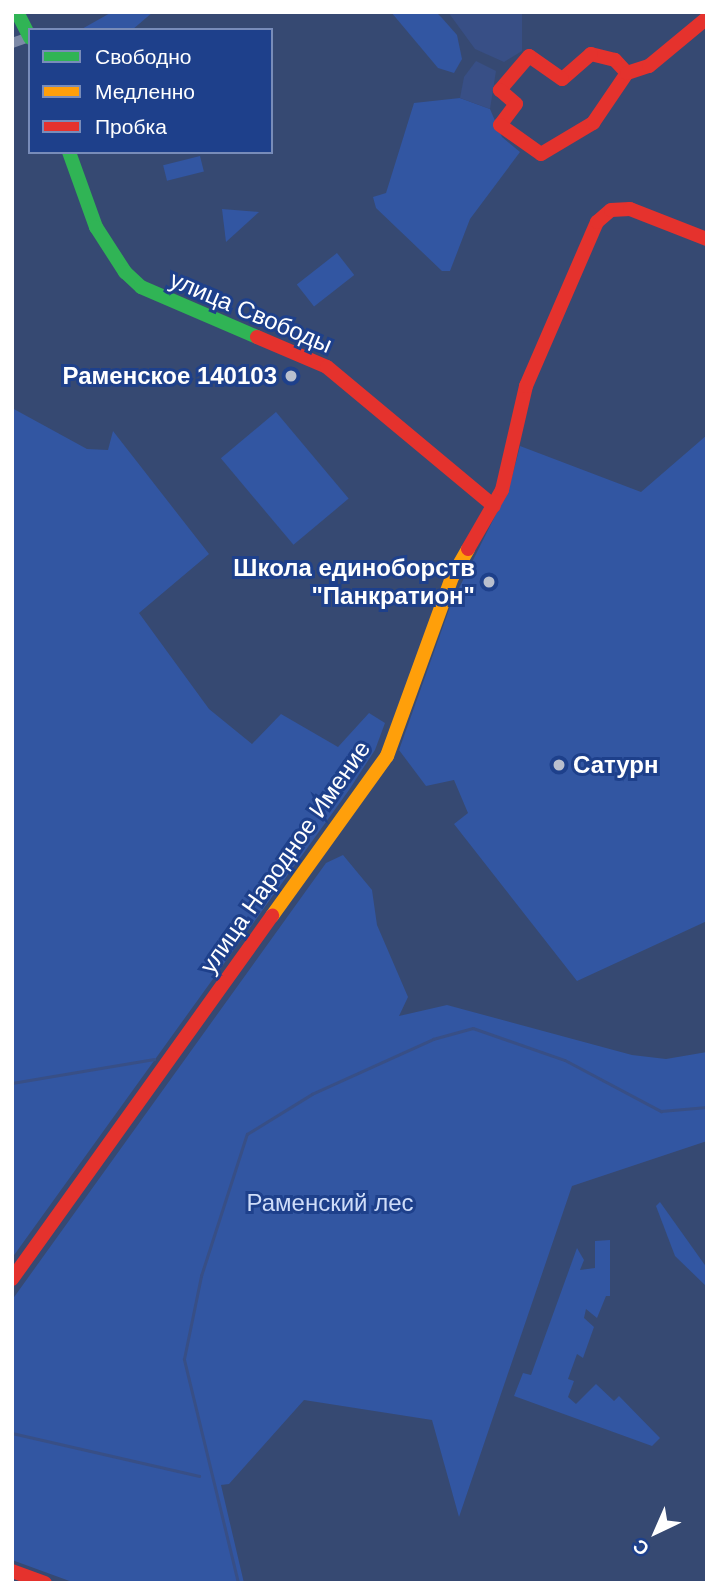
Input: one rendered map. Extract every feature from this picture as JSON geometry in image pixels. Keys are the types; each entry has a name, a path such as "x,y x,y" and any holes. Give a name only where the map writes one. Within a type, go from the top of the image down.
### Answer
{"street":[{"path":"18,12 28,35"},
{"path":"627,73 615,60 591,54 562,79 529,56 500,90 516,104 500,125 541,154 593,123 627,73 649,66 707,18"},
{"name":"улица Свободы","path":"70,154 96,227 125,272 141,287 327,367 494,506"},
{"name":"улица Народное Имение","path":"12,1279 387,756 452,577 494,506 511,458 526,386 590,234 604,215 630,209 707,239"},
{"path":"12,1571 45,1583"}],"green space":[{"path":"112,12 153,12 134,28 84,28"},
{"path":"391,12 436,12 457,35 462,59 454,73 438,68"},
{"path":"460,98 490,109 502,137 520,152 470,219 450,271 442,271 376,208 373,197 386,193 414,103"},
{"path":"200,156 204,172 167,181 163,165"},
{"path":"222,209 259,212 226,242"},
{"path":"337,253 354,275 314,306 297,284"},
{"path":"12,408 87,449 108,450 113,431 209,554 139,613 209,709 252,744 281,714 338,747 369,713 385,723 375,750 349,790 12,1258"},
{"path":"276,412 349,499 293,545 221,458"},
{"name":"Сатурн","path":"707,435 707,921 577,981 454,824 468,813 454,780 426,786 399,750 451,604 509,488 520,446 641,492"},
{"name":"Раменский лес","path":"343,855 372,890 377,925 408,997 399,1016 447,1005 632,1055 666,1059 707,1052 707,1141 572,1186 459,1517 432,1420 304,1400 229,1484 221,1485 244,1583 75,1583 12,1560 12,1300 326,863"},
{"path":"660,1202 707,1268 707,1287 675,1256 656,1206"},
{"path":"610,1240 610,1296 606,1296 597,1318 586,1309 584,1318 594,1327 583,1358 577,1354 568,1379 574,1381 568,1397 576,1404 596,1384 614,1401 619,1396 660,1438 652,1446 514,1396 523,1373 531,1375 577,1248 584,1260 580,1270 595,1268 595,1241"}],"shaded area":[{"path":"448,12 522,12 522,51 504,62 475,49"},
{"path":"476,61 496,71 490,109 460,98 464,77"}],"waterway":[{"path":"238,1583 184,1359 201,1276 247,1134 312,1094 433,1039 473,1028 565,1060 661,1111 707,1107"},
{"path":"12,1083 154,1059"},
{"path":"12,1433 199,1476"}],"traffic: fast":[{"path":"17,12 28,34"},
{"path":"70,154 96,227 125,272 141,287 257,337"}],"traffic: slow":[{"path":"272,916 387,756 452,577 468,549"}],"traffic: jam":[{"path":"627,73 615,60 591,54 562,79 529,56 500,90 516,104 500,125 541,154 593,123 627,73 649,66 707,18"},
{"path":"468,549 502,490 526,386 597,222 611,210 630,209 707,239"},
{"path":"257,337 327,367 494,506"},
{"path":"12,1279 272,916"},
{"path":"12,1571 45,1583"}],"place":[{"name":"Раменское 140103","path":"291,376"},
{"name":"Школа единоборств \"Панкратион\"","path":"489,582"},
{"name":"Сатурн","path":"559,765"}]}
